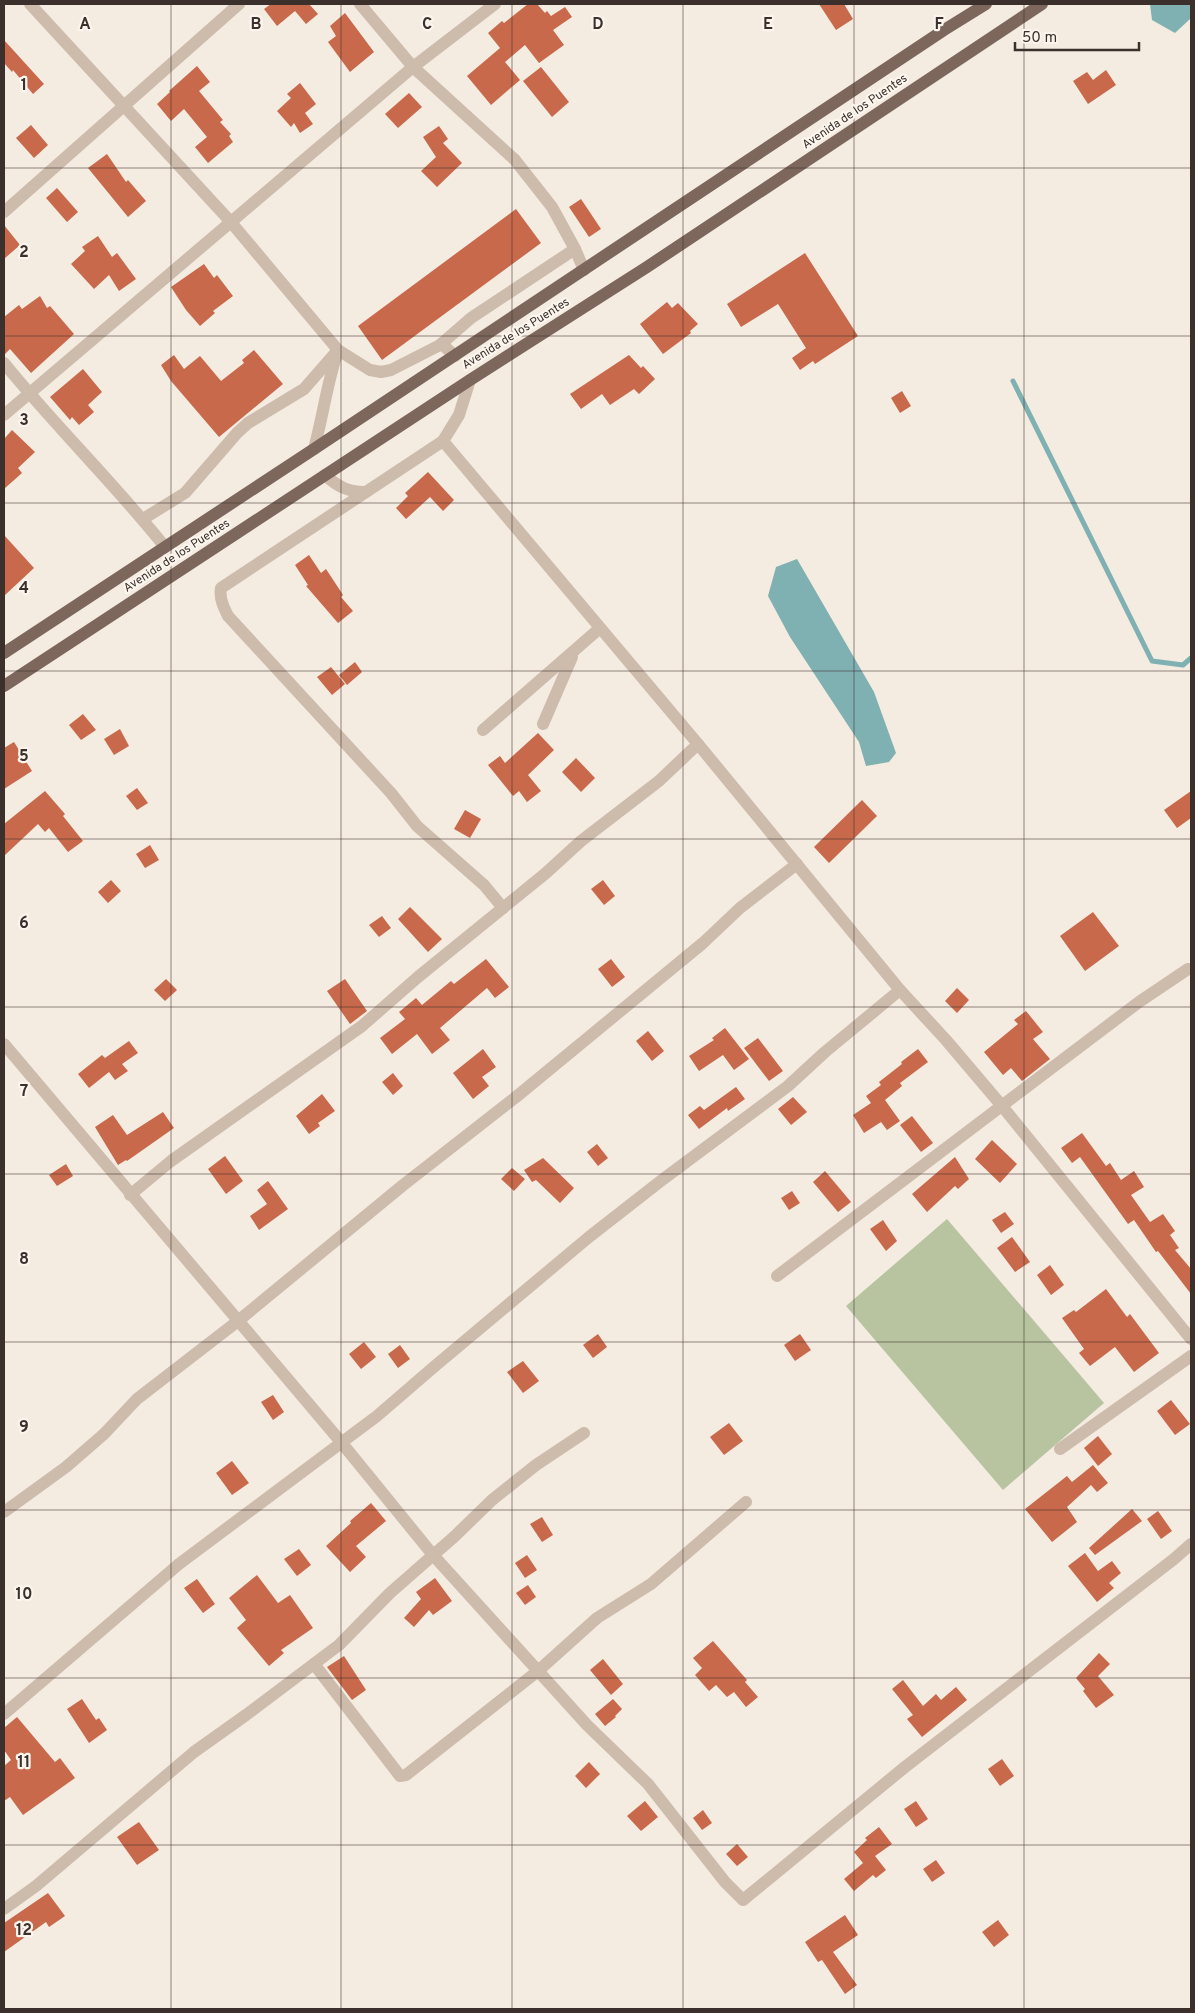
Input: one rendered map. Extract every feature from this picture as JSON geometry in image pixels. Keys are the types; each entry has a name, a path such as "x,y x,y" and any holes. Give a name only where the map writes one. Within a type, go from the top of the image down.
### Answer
{"main road":[{"name":"Avenida de los Puentes","path":"4,653 986,4"},
{"name":"Avenida de los Puentes","path":"4,686 470,380 656,262 1042,4"}],"street":[{"path":"30,4 230,221 338,350 370,370 381,372 391,370 440,345 471,318 575,249"},
{"path":"4,212 123,105 240,4"},
{"path":"360,4 413,67 515,160 552,207 584,270"},
{"path":"4,415 413,67 494,4"},
{"path":"440,345 444,346 455,356"},
{"path":"314,449 324,412 328,381 338,350"},
{"path":"142,519 185,493 248,422 304,389 338,350"},
{"path":"4,363 28,393 165,547"},
{"path":"470,380 459,415 443,441 222,588 220,592 228,616 391,793 417,826 477,878 503,908"},
{"path":"443,441 698,744 900,990 946,1040 1002,1106 1191,1339"},
{"path":"325,475 337,485 353,492 364,492"},
{"path":"483,730 574,653 600,628"},
{"path":"543,724 574,653"},
{"path":"130,1195 179,1156 362,1026 581,841 659,781 698,744"},
{"path":"4,1512 66,1468 104,1434 136,1399 238,1321 402,1186 524,1090 704,943 740,908 797,864"},
{"path":"777,1276 1139,1002 1188,969 1191,969"},
{"path":"4,1714 67,1662 179,1564 377,1416 589,1237 788,1086 825,1052 900,990"},
{"path":"4,1044 130,1195 342,1442 433,1555 587,1725 648,1784 724,1882 743,1900 905,1766 1166,1566 1191,1544"},
{"path":"1060,1449 1191,1356"},
{"path":"4,1909 36,1886 194,1752 339,1645 390,1593 492,1500 536,1465 584,1433"},
{"path":"314,1664 400,1776 406,1775 538,1671 597,1618 650,1584 746,1502"}],"green space":[{"path":"947,1219 1104,1403 1003,1490 846,1306"}],"water":[{"path":"1150,4 1191,4 1191,18 1175,33 1152,20"},
{"path":"797,559 874,692 896,753 889,762 866,766 859,742 790,637 768,596 776,567"}],"building":[{"path":"271,4 309,4 318,14 306,24 295,11 277,26 264,9"},
{"path":"528,4 537,4 545,13 547,11 551,16 565,7 572,17 553,30 564,45 539,63 525,45 505,62 520,80 491,105 467,76 500,48 488,33"},
{"path":"819,4 844,4 853,19 836,30"},
{"path":"345,13 374,52 350,72 328,42 336,36 330,26"},
{"path":"4,40 44,84 33,94 13,70 12,72 4,63"},
{"path":"197,66 210,82 199,91 223,120 220,122 231,134 229,136 233,142 208,163 195,147 207,137 184,109 171,121 157,104"},
{"path":"541,67 569,102 552,117 523,81"},
{"path":"1106,70 1116,85 1088,104 1073,81 1087,72 1093,80"},
{"path":"300,83 316,104 305,113 313,124 300,133 294,123 291,127 277,111 291,98 287,94"},
{"path":"409,93 422,107 398,128 385,114"},
{"path":"31,125 48,145 34,158 16,138"},
{"path":"439,126 448,139 443,143 462,163 437,187 421,171 436,157 423,137"},
{"path":"107,154 126,182 128,180 146,201 128,217 88,168"},
{"path":"57,188 78,212 67,222 46,198"},
{"path":"581,199 601,229 589,237 569,207"},
{"path":"516,209 541,243 382,360 358,326"},
{"path":"4,225 20,245 4,259"},
{"path":"98,236 112,257 117,253 136,279 119,291 109,275 94,289 71,264 85,251 82,247"},
{"path":"805,253 858,336 815,364 813,361 800,370 792,358 806,348 778,304 741,327 727,304"},
{"path":"204,264 214,278 217,275 233,296 213,311 215,313 200,326 186,310 171,287"},
{"path":"40,296 47,308 50,306 74,334 31,373 10,349 4,355 4,317 19,305 22,309"},
{"path":"667,302 672,308 678,303 698,324 690,331 691,333 663,354 640,324"},
{"path":"254,350 283,384 219,437 171,381 161,365 174,355 184,369 200,356 221,381 244,363 242,360"},
{"path":"629,355 655,379 639,394 634,389 610,405 602,394 581,409 570,394"},
{"path":"83,369 102,392 88,405 94,412 79,425 72,417 70,420 50,397"},
{"path":"902,391 911,406 900,413 891,398"},
{"path":"12,430 35,452 18,468 22,473 4,489 4,439"},
{"path":"428,472 454,500 443,511 430,497 406,519 396,508 408,496 405,493"},
{"path":"4,535 34,568 4,596"},
{"path":"309,555 321,573 326,569 343,595 341,597 353,611 338,623 306,586 308,585 295,565"},
{"path":"355,662 362,672 347,685 339,675"},
{"path":"331,667 345,684 332,695 317,677"},
{"path":"83,714 96,730 81,740 69,725"},
{"path":"120,729 129,746 114,755 104,739"},
{"path":"538,733 554,750 528,775 541,791 527,802 519,791 513,796 488,765 500,756 505,763"},
{"path":"14,742 32,771 4,789 4,748"},
{"path":"576,758 595,778 581,792 562,772"},
{"path":"137,788 148,803 137,810 126,796"},
{"path":"45,791 65,814 63,816 83,841 68,852 49,828 45,832 38,824 4,856 4,824"},
{"path":"1191,791 1191,818 1177,828 1164,810"},
{"path":"862,800 877,816 829,863 814,847"},
{"path":"465,810 481,819 470,838 454,829"},
{"path":"150,845 159,860 145,868 136,854"},
{"path":"111,880 121,891 108,903 98,892"},
{"path":"603,880 615,896 604,905 591,889"},
{"path":"410,907 442,939 428,952 398,919"},
{"path":"1093,912 1119,946 1085,971 1060,936"},
{"path":"382,916 391,928 379,937 369,925"},
{"path":"486,959 509,987 495,998 487,988 440,1028 450,1040 432,1054 417,1034 392,1054 380,1038 405,1019 399,1012 416,998 422,1005 451,981 454,984"},
{"path":"611,959 625,977 612,987 598,969"},
{"path":"166,979 177,990 165,1001 154,990"},
{"path":"345,979 367,1011 350,1024 327,991"},
{"path":"957,988 969,1000 957,1013 945,1001"},
{"path":"1026,1011 1043,1032 1033,1039 1050,1059 1022,1081 1011,1068 1003,1075 984,1052 1018,1024 1014,1020"},
{"path":"725,1028 749,1059 734,1070 723,1055 699,1071 689,1056 714,1040 712,1038"},
{"path":"648,1031 664,1051 652,1061 636,1041"},
{"path":"758,1038 783,1071 769,1081 744,1048"},
{"path":"129,1041 138,1053 122,1064 128,1071 115,1080 109,1072 89,1088 78,1074 102,1055 105,1058"},
{"path":"483,1049 496,1067 482,1077 489,1086 473,1099 453,1073"},
{"path":"918,1049 928,1062 900,1083 902,1086 885,1100 900,1121 887,1130 881,1122 864,1133 853,1115 871,1103 866,1096 881,1085 879,1082"},
{"path":"393,1073 403,1086 393,1095 382,1082"},
{"path":"736,1087 745,1099 728,1111 727,1108 699,1129 688,1115 700,1106 704,1110"},
{"path":"322,1094 335,1111 318,1123 320,1126 309,1134 296,1116"},
{"path":"793,1097 807,1112 791,1125 778,1109"},
{"path":"163,1112 174,1128 127,1161 118,1165 95,1127 113,1115 127,1135"},
{"path":"912,1116 933,1143 921,1152 900,1125"},
{"path":"1082,1133 1106,1166 1110,1163 1121,1180 1134,1171 1144,1187 1131,1195 1150,1222 1163,1214 1175,1231 1170,1235 1179,1248 1175,1250 1191,1269 1191,1294 1158,1251 1156,1252 1134,1220 1128,1224 1080,1157 1072,1163 1061,1148"},
{"path":"992,1140 1017,1164 1000,1183 975,1159"},
{"path":"597,1144 608,1158 598,1166 587,1152"},
{"path":"225,1156 243,1181 226,1194 208,1169"},
{"path":"955,1157 969,1179 958,1189 955,1186 927,1212 912,1194"},
{"path":"543,1158 574,1188 560,1203 536,1180 532,1182 524,1170"},
{"path":"66,1164 73,1176 57,1186 49,1175"},
{"path":"512,1168 525,1179 514,1191 501,1179"},
{"path":"825,1171 851,1202 838,1212 813,1182"},
{"path":"268,1181 288,1209 259,1230 250,1216 267,1204 257,1190"},
{"path":"792,1191 800,1203 789,1210 781,1198"},
{"path":"1005,1212 1014,1224 1001,1233 992,1220"},
{"path":"883,1220 897,1241 886,1251 870,1229"},
{"path":"1012,1237 1030,1262 1015,1272 997,1248"},
{"path":"1050,1265 1064,1285 1051,1295 1037,1275"},
{"path":"1106,1289 1127,1317 1130,1314 1159,1353 1134,1372 1115,1347 1090,1366 1079,1353 1084,1349 1062,1318 1074,1310 1076,1312"},
{"path":"598,1334 607,1347 593,1358 583,1345"},
{"path":"800,1334 811,1350 795,1361 784,1345"},
{"path":"364,1342 376,1357 361,1369 349,1354"},
{"path":"400,1345 410,1359 398,1368 388,1354"},
{"path":"523,1361 539,1381 523,1393 507,1372"},
{"path":"273,1395 284,1412 273,1420 261,1402"},
{"path":"1171,1400 1190,1424 1175,1435 1157,1411"},
{"path":"729,1423 743,1441 724,1455 710,1437"},
{"path":"1098,1436 1112,1454 1098,1466 1084,1448"},
{"path":"232,1461 249,1483 232,1495 216,1473"},
{"path":"1093,1465 1108,1483 1097,1492 1091,1485 1067,1507 1077,1522 1052,1542 1025,1509 1067,1476 1072,1482"},
{"path":"371,1503 386,1521 356,1546 366,1557 350,1572 326,1546"},
{"path":"1132,1509 1142,1521 1095,1555 1089,1548"},
{"path":"1158,1511 1172,1531 1161,1539 1147,1519"},
{"path":"542,1517 553,1535 542,1542 530,1524"},
{"path":"299,1549 311,1565 297,1576 284,1559"},
{"path":"1085,1553 1098,1571 1112,1561 1121,1573 1109,1583 1114,1588 1097,1602 1068,1566"},
{"path":"527,1555 537,1570 525,1578 515,1563"},
{"path":"257,1575 278,1603 290,1595 313,1628 281,1650 284,1653 269,1666 237,1628 246,1620 229,1598"},
{"path":"435,1578 452,1601 433,1615 429,1610 414,1627 404,1618 421,1599 416,1592"},
{"path":"197,1579 215,1604 203,1613 184,1588"},
{"path":"528,1585 536,1597 525,1605 516,1593"},
{"path":"713,1641 747,1680 745,1682 758,1697 746,1707 734,1692 727,1697 716,1685 709,1691 695,1675 702,1668 693,1658"},
{"path":"1099,1653 1110,1664 1098,1676 1114,1695 1096,1708 1076,1678"},
{"path":"344,1656 366,1690 352,1700 327,1667"},
{"path":"603,1659 623,1684 611,1695 590,1670"},
{"path":"903,1680 923,1706 936,1694 941,1700 956,1687 967,1700 922,1737 907,1719 913,1715 892,1689"},
{"path":"82,1699 96,1720 99,1718 107,1730 89,1743 67,1709"},
{"path":"613,1699 622,1709 605,1726 595,1714"},
{"path":"17,1717 55,1762 60,1758 75,1778 23,1815 10,1797 4,1801 4,1766 11,1760 4,1750 4,1728"},
{"path":"1002,1759 1014,1776 1000,1786 988,1769"},
{"path":"589,1762 600,1774 586,1788 575,1776"},
{"path":"645,1801 658,1817 641,1831 627,1816"},
{"path":"916,1801 928,1819 916,1827 904,1809"},
{"path":"703,1810 712,1823 702,1830 693,1818"},
{"path":"139,1822 159,1850 137,1865 117,1837"},
{"path":"879,1827 892,1844 875,1856 886,1870 876,1878 873,1875 854,1891 844,1879 863,1863 854,1852 867,1840 865,1838"},
{"path":"737,1844 748,1857 737,1866 726,1854"},
{"path":"936,1860 945,1873 932,1882 923,1869"},
{"path":"48,1893 65,1916 49,1927 46,1922 4,1952 4,1923"},
{"path":"845,1915 858,1935 833,1952 857,1985 845,1994 822,1960 818,1962 805,1942"},
{"path":"998,1920 1009,1935 994,1947 982,1932"}],"waterway":[{"path":"1013,381 1152,661 1183,665 1191,658"}]}
